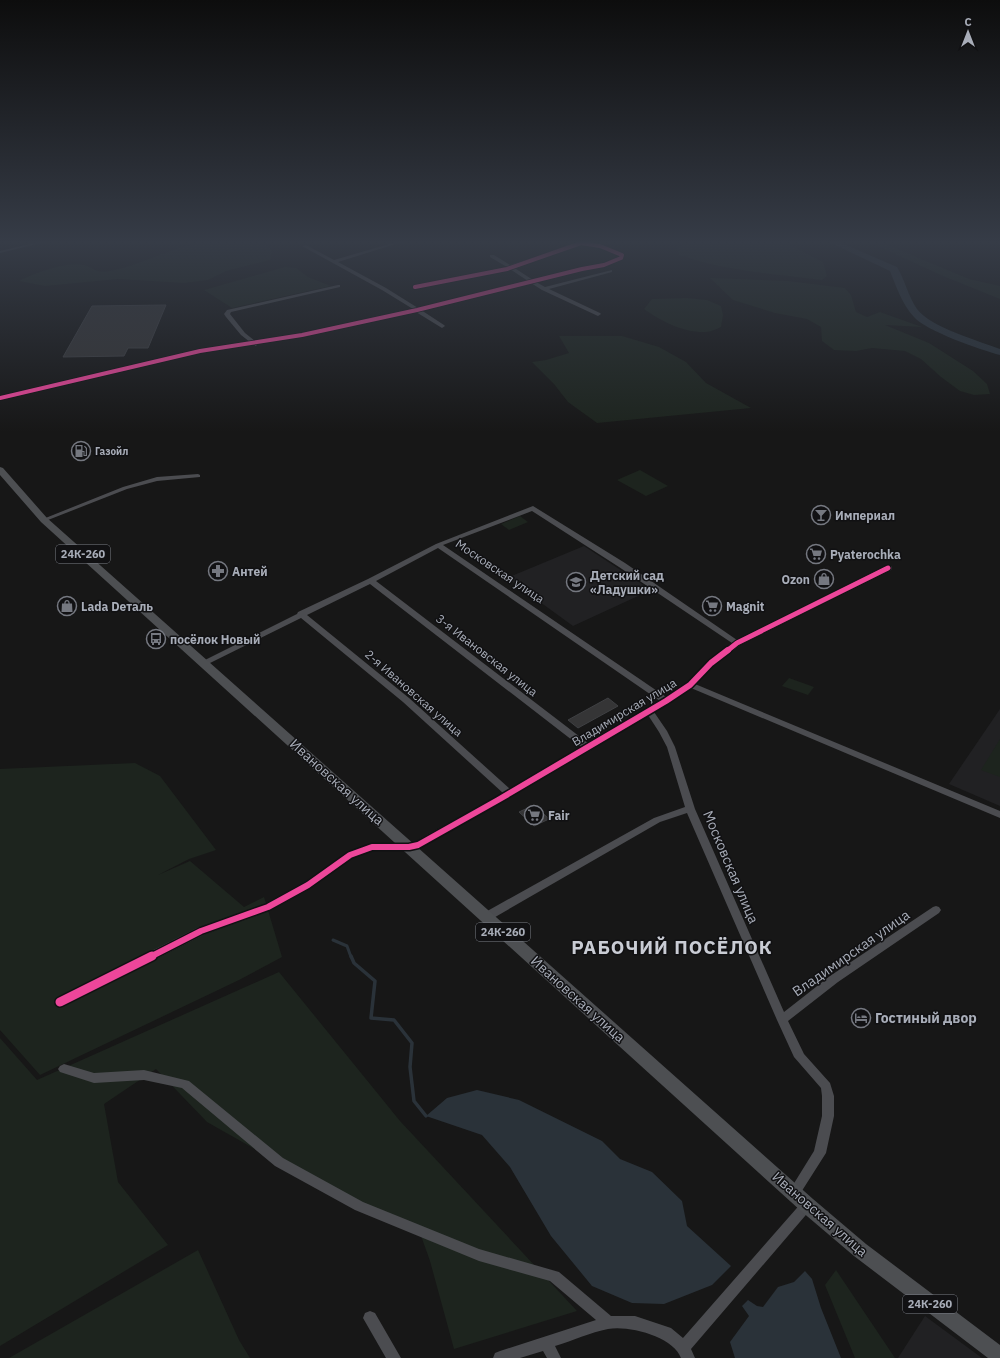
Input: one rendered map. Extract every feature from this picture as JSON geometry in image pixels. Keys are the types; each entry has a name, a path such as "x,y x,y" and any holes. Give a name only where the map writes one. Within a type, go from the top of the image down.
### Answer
{"main road":[{"name":"Ивановская улица","path":"0,465 31,503 59,532"},
{"name":"Ивановская улица","path":"0,470 36,512 794,1194 860,1250 1000,1356"}],"street":[{"path":"254,305 229,311 227,314 243,334 256,344"},
{"path":"410,305 442,326"},
{"path":"0,398 200,351 256,344 436,305"},
{"path":"579,305 598,314"},
{"path":"46,519 125,488 156,479 198,476"},
{"path":"438,545 533,508 622,565 737,643"},
{"name":"Московская улица","path":"203,663 301,614 372,581 438,545 666,701"},
{"name":"Владимирская улица","path":"409,847 418,845 588,748 666,701 690,685 711,663 737,643 888,568"},
{"name":"3-я Ивановская улица","path":"372,581 588,748"},
{"name":"2-я Ивановская улица","path":"301,614 406,700 509,793"},
{"name":"Владимирская улица","path":"690,685 1000,815"},
{"name":"Московская улица","path":"649,711 663,731 671,747 690,809 782,1020 800,1057 826,1086 828,1096 828,1116 820,1153 794,1194"},
{"name":"Московская улица","path":"486,916 657,820 690,809"},
{"path":"60,1002 200,931 268,906 308,885 350,855 372,847 409,847"},
{"name":"Владимирская улица","path":"782,1020 834,980 936,910"},
{"path":"64,1069 94,1078 144,1074 185,1084 279,1162 359,1206 479,1255 554,1276 609,1322"},
{"path":"500,1358 609,1322 635,1323 666,1333 686,1352 705,1322 807,1205"},
{"path":"370,1318 394,1358"},
{"path":"546,1343 554,1358"}],"shaded area":[{"path":"228,305 244,305 232,308"},
{"path":"647,305 720,305 723,315 721,327 708,332 697,332 689,331 665,322 644,309"},
{"path":"750,305 854,305 856,312 867,317 880,312 922,327 885,325 929,343 973,371 987,384 990,394 974,395 960,391 941,377 921,359 905,351 872,348 856,351 834,350 822,341 821,327 807,319 775,313"},
{"path":"559,336 622,336 659,347 686,362 706,383 751,408 597,423 568,402 554,384 532,362 546,360 569,353"},
{"path":"640,470 668,486 646,496 617,480"},
{"path":"520,516 528,522 509,530 501,524"},
{"name":"Детский сад «Ладушки»","path":"584,546 651,590 573,626 507,578"},
{"path":"789,678 814,687 808,695 782,686"},
{"path":"1000,709 1000,806 949,784"},
{"path":"1000,739 1000,777 981,770"},
{"path":"135,763 160,776 216,850 189,859 158,875 190,861 244,907 264,897 282,957 239,980 40,1075 0,1030 0,769"},
{"path":"279,972 400,1121 577,1311 454,1349 430,1261 419,1230 313,1182 207,1122 156,1069 104,1104 118,1182 168,1245 0,1346 0,1038 37,1080"},
{"path":"477,1090 519,1100 602,1141 620,1159 652,1172 682,1201 687,1226 731,1266 712,1285 664,1304 632,1303 592,1286 551,1236 510,1167 482,1135 426,1116 447,1098"},
{"path":"198,1250 239,1340 250,1358 9,1358"},
{"path":"836,1270 895,1358 855,1358 825,1285"},
{"path":"805,1271 812,1279 821,1308 841,1358 735,1358 730,1342 749,1316 742,1306 748,1300 757,1306 763,1307 778,1287 794,1282"},
{"path":"925,1316 982,1358 898,1358"}],"building":[{"path":"166,305 148,348 128,348 124,356 63,357 92,306"},
{"path":"608,698 618,706 578,728 568,720"},
{"name":"Fair","path":"534,805 549,819 534,826 519,812"}],"waterway":[{"path":"911,305 918,316 933,325 957,336 1000,352"},
{"path":"333,940 347,946 351,957"},
{"path":"351,956 354,963 375,981 371,1018 394,1020 412,1043 410,1067 414,1101 426,1116"}],"cycle path":[{"path":"0,398 200,351 302,335 436,305"},
{"path":"60,1002 201,931 268,907 308,885 350,855 372,847 409,847 418,845 498,800 666,701 690,685 711,663 737,643 888,568"}],"place":[{"name":"Газойл","path":"81,451"},
{"name":"Империал","path":"821,515"},
{"name":"Pyaterochka","path":"816,554"},
{"name":"Антей","path":"218,571"},
{"name":"Ozon","path":"824,579"},
{"name":"Детский сад «Ладушки»","path":"576,582"},
{"name":"Lada Dеталь","path":"67,606"},
{"name":"Magnit","path":"712,606"},
{"name":"посёлок Новый","path":"156,639"},
{"name":"Fair","path":"534,815"},
{"name":"Гостиный двор","path":"861,1018"}],"district":[{"name":"РАБОЧИЙ ПОСЁЛОК","path":"672,947"}]}
